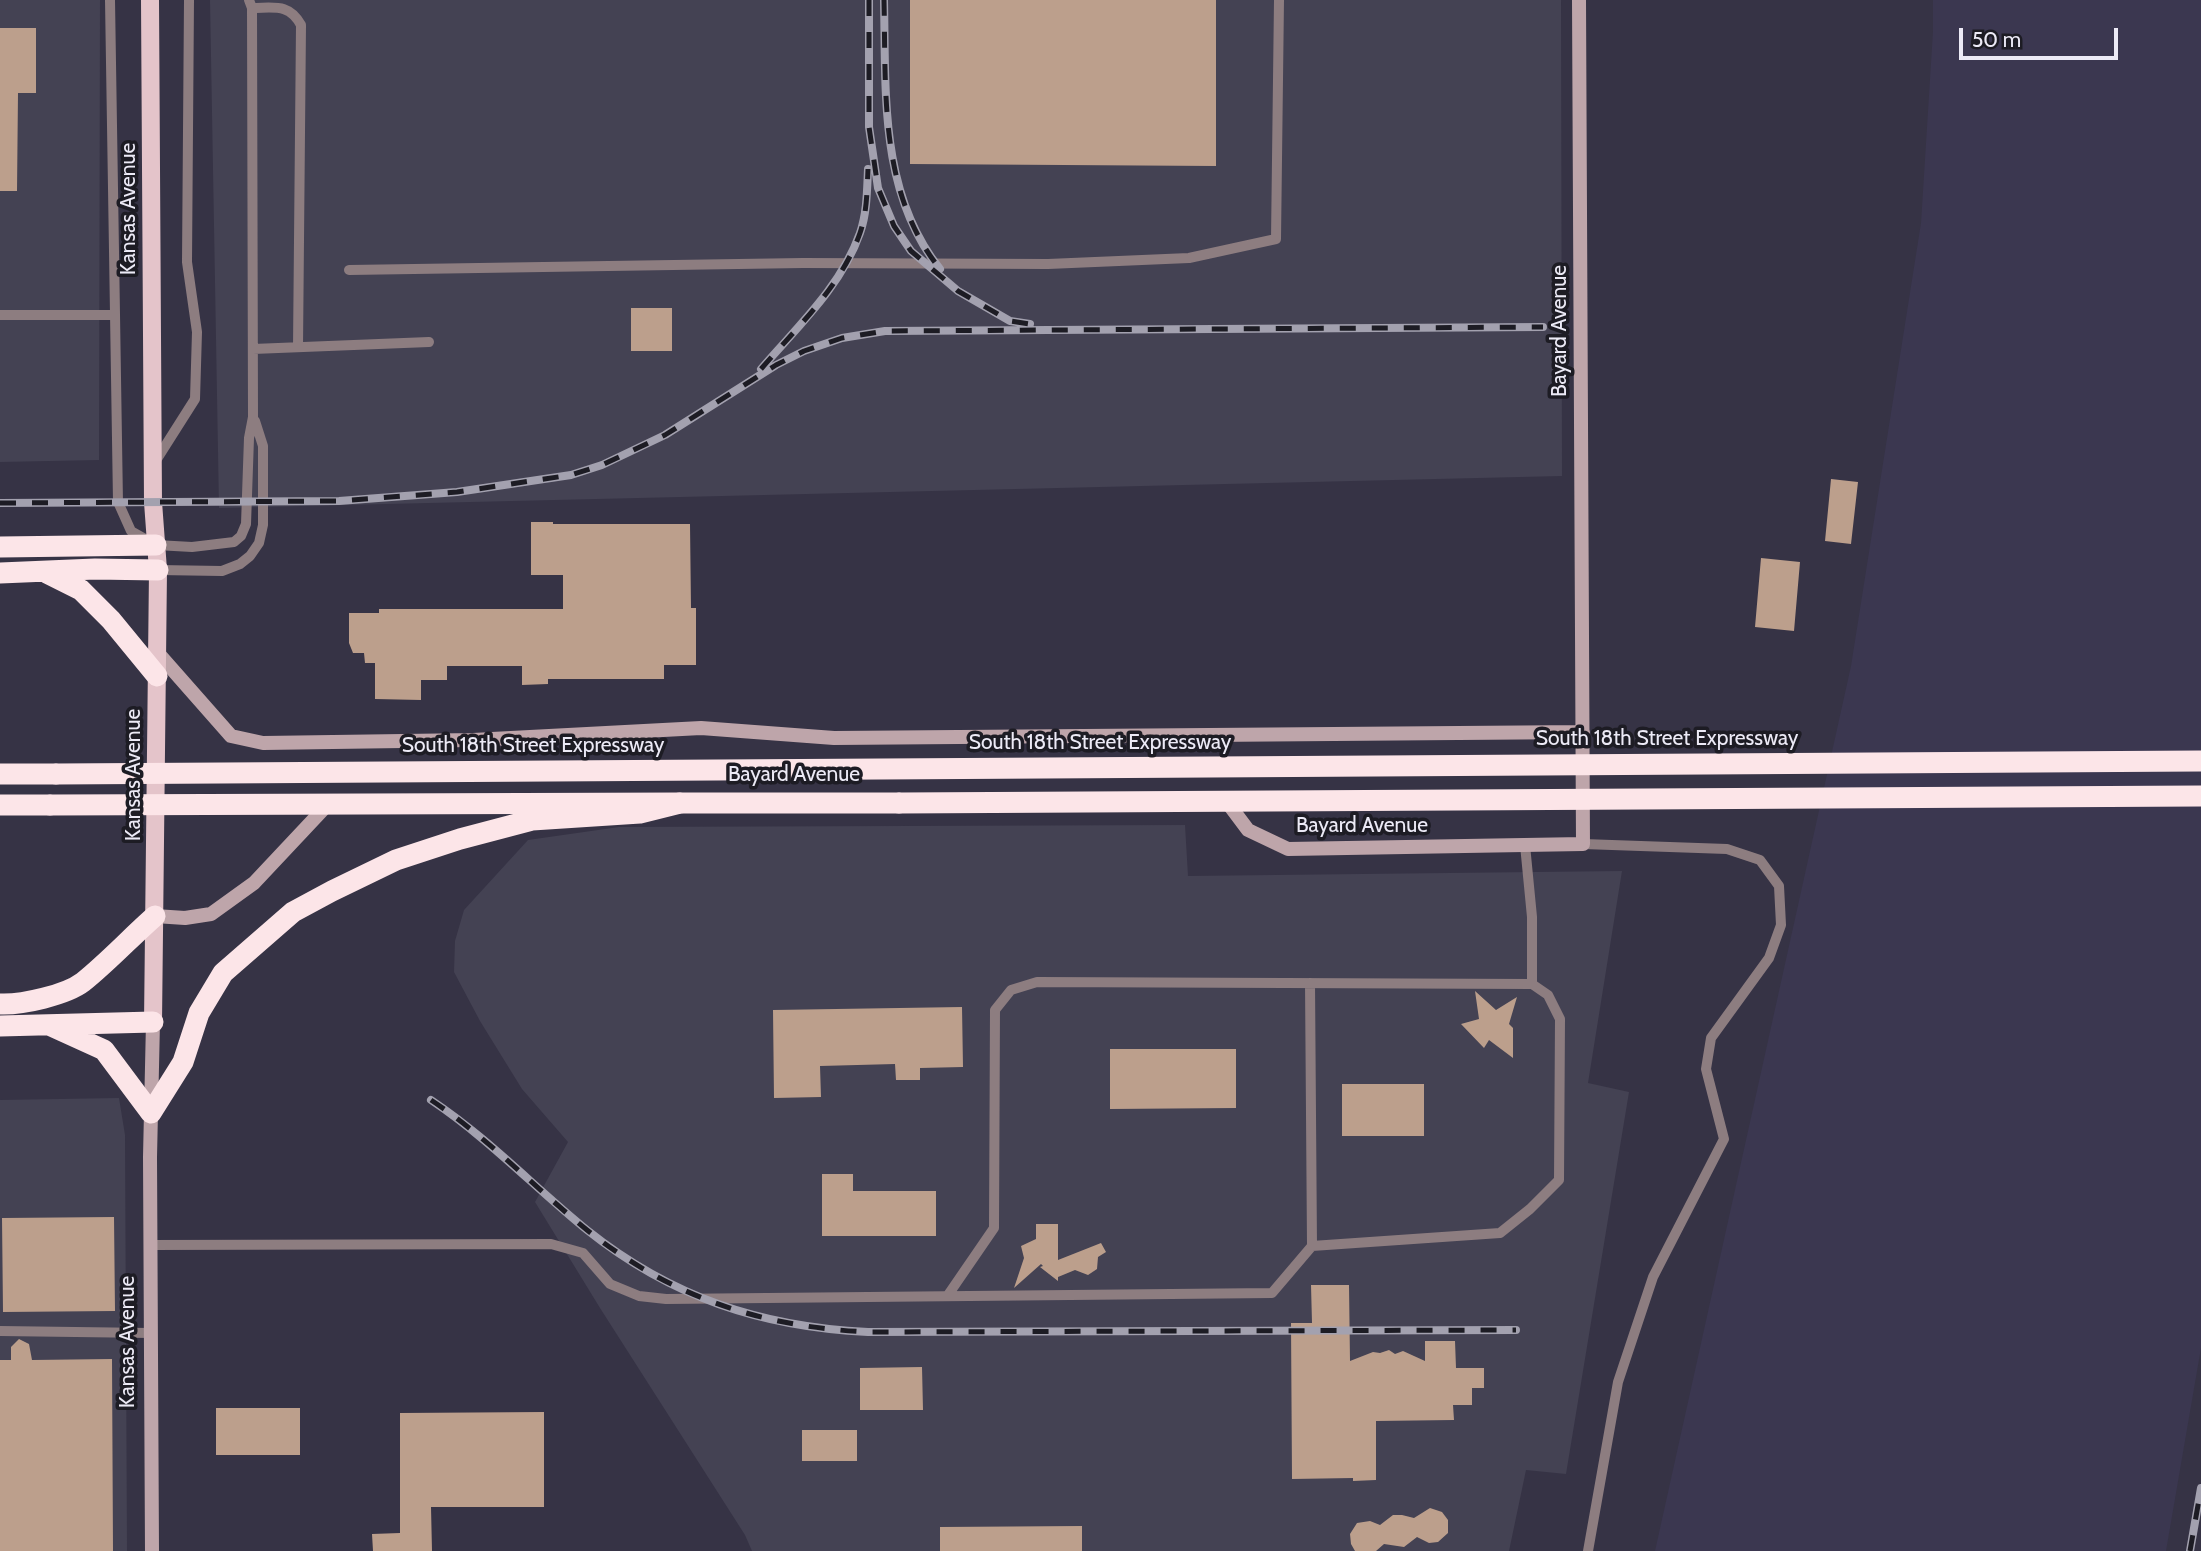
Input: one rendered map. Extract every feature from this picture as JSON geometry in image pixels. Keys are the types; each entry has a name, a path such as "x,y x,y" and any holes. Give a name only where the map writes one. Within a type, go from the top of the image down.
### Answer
{"highway":[{"path":"0,547 156,545"},
{"path":"0,573 95,569 158,570"},
{"path":"45,573 81,590 111,620 157,676"},
{"name":"South 18th Street Expressway","path":"0,774 2201,761"},
{"path":"0,805 2201,796"},
{"path":"49,1025 103,1050 151,1113 183,1062 199,1013 223,973 293,912 397,860 460,839 532,820 640,813 680,803"},
{"path":"0,1004 13,1005 81,984 155,916"},
{"path":"0,1026 153,1022"}],"main road":[{"name":"Kansas Avenue","path":"150,0 153,465 158,570 153,1022"}],"street":[{"name":"Bayard Avenue","path":"155,916 185,918 211,914 254,883 336,795 1223,797 1248,830 1288,849 1583,845 1579,0"},
{"path":"157,652 231,736 262,743 473,740 701,728 834,738 1583,732"},
{"name":"Kansas Avenue","path":"152,1551 153,1022"}],"lane":[{"path":"110,0 118,502 131,531 156,545 192,547 234,542 241,536 246,524 253,417 250,4 295,13 301,25 298,347"},
{"path":"153,465 195,399 197,332 187,262 189,0"},
{"path":"349,271 803,263 1048,264 1189,258 1276,239 1279,0"},
{"path":"0,315 115,315"},
{"path":"253,349 429,342"},
{"path":"158,570 222,571 240,564 259,543 263,525 262,446 253,417"},
{"path":"1525,845 1532,917 1532,984"},
{"path":"1583,845 1727,849 1760,860 1779,886 1781,925 1769,958 1711,1038 1706,1069 1724,1139 1653,1277 1618,1382 1588,1551"},
{"path":"948,1295 994,1228 995,1010 1012,990 1037,982 1532,984 1548,995 1560,1019 1559,1180 1531,1209 1500,1233 1312,1246"},
{"path":"151,1244 551,1244 583,1253 610,1284 639,1296 666,1299 1272,1293 1312,1246 1310,983"},
{"path":"0,1331 151,1333"}],"shaded area":[{"path":"0,0 100,0 99,460 0,462"},
{"path":"210,0 1561,0 1562,476 219,508"},
{"path":"1933,0 2201,0 2201,1348 2166,1551 1655,1551 1851,666 1921,223"},
{"path":"1185,825 1188,876 1622,871 1588,1083 1629,1092 1566,1474 1526,1470 1509,1551 752,1551 745,1535 535,1202 568,1142 522,1089 480,1021 454,972 455,941 464,910 528,840 619,827"},
{"path":"119,1098 125,1135 127,1551 0,1551 0,1100"}],"building":[{"path":"910,0 1216,0 1216,166 910,164"},
{"path":"0,28 36,28 36,93 18,93 17,191 0,191"},
{"path":"631,308 672,308 672,351 631,351"},
{"path":"1831,479 1858,482 1851,544 1825,541"},
{"path":"531,522 690,524 691,608 696,608 696,665 664,665 664,679 548,679 548,684 522,685 522,666 447,666 447,680 421,680 421,700 375,699 375,663 365,663 364,653 353,653 349,643 349,613 379,613 379,609 563,609 563,575 531,575"},
{"path":"1761,558 1800,562 1794,631 1755,627"},
{"path":"1475,991 1496,1010 1517,997 1509,1024 1513,1028 1513,1058 1489,1040 1484,1048 1461,1024 1479,1019"},
{"path":"962,1007 963,1067 920,1068 920,1080 896,1080 895,1064 820,1066 821,1097 774,1098 773,1010"},
{"path":"1110,1049 1236,1049 1236,1108 1110,1109"},
{"path":"1342,1084 1424,1084 1424,1136 1342,1136"},
{"path":"822,1174 853,1174 853,1191 936,1191 936,1236 822,1236"},
{"path":"114,1217 115,1311 3,1312 2,1218"},
{"path":"1036,1224 1058,1224 1058,1260 1101,1243 1106,1252 1098,1257 1097,1269 1088,1275 1075,1270 1058,1277 1058,1281 1040,1267 1043,1266 1041,1264 1014,1288 1024,1258 1021,1246 1036,1239"},
{"path":"1311,1285 1349,1285 1350,1361 1373,1352 1389,1350 1395,1354 1403,1351 1425,1361 1425,1341 1455,1341 1456,1368 1484,1368 1484,1388 1472,1388 1472,1405 1453,1405 1454,1420 1376,1421 1376,1480 1292,1479 1291,1323 1312,1323"},
{"path":"19,1339 29,1344 32,1360 112,1359 113,1551 0,1551 0,1360 11,1360 11,1347"},
{"path":"922,1367 923,1410 860,1410 860,1368"},
{"path":"216,1408 300,1408 300,1455 216,1455"},
{"path":"544,1412 544,1507 431,1507 432,1551 373,1551 372,1534 400,1533 400,1413"},
{"path":"802,1430 857,1430 857,1461 802,1461"},
{"path":"1430,1508 1442,1512 1448,1520 1448,1533 1438,1542 1429,1543 1417,1537 1404,1547 1384,1544 1376,1551 1355,1551 1351,1544 1350,1534 1357,1523 1370,1521 1380,1525 1393,1515 1414,1518"},
{"path":"1082,1526 1082,1551 940,1551 940,1527"}],"railway":[{"path":"869,0 869,127 878,188 894,226 911,251 958,291 1010,321 1030,324"},
{"path":"884,0 887,106 896,175 906,208 920,239 940,269"},
{"path":"761,369 817,306 852,253 864,218 868,169"},
{"path":"0,503 339,501 457,492 571,475 602,465 665,435 776,365 804,351 842,338 885,331 1543,327"},
{"path":"431,1100 472,1130 587,1230 651,1274 719,1304 791,1323 868,1332 1516,1330"},
{"path":"2190,1551 2201,1488"}]}
